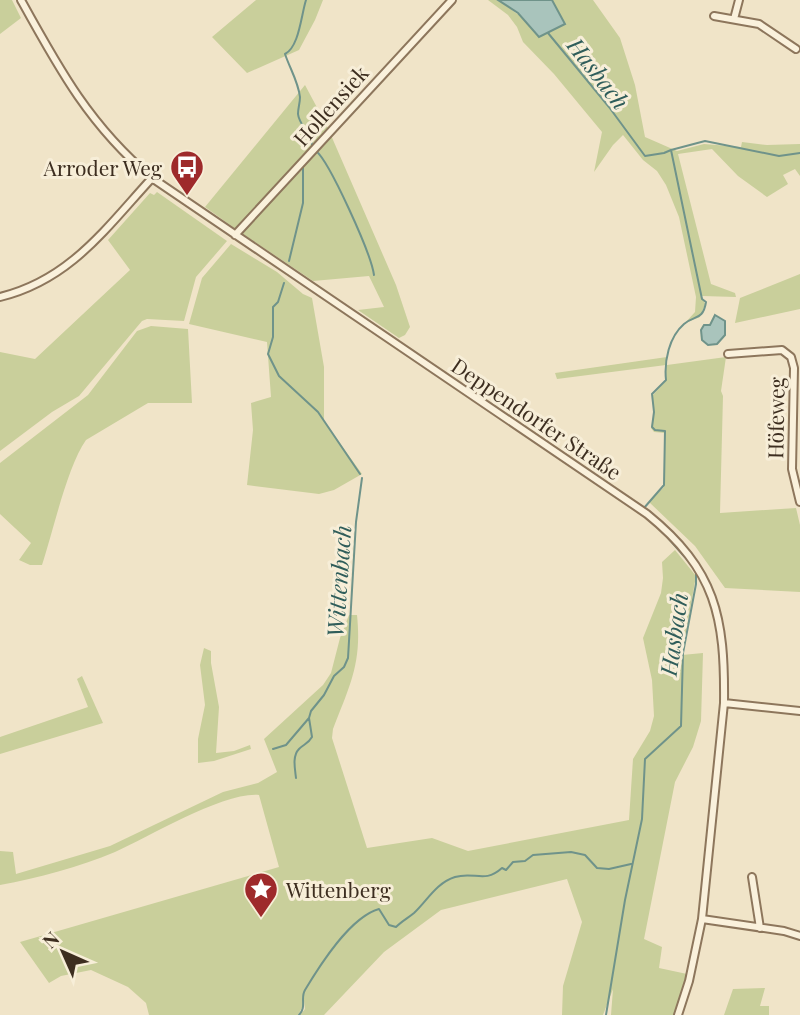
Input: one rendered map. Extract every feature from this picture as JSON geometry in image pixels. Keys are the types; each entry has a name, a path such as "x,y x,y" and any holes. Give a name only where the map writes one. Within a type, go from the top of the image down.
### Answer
{"street":[{"name":"Deppendorfer Straße","path":"21,0 85,109 127,156 152,178 644,511 687,552 701,573 716,605 723,640 724,703 702,919 689,981 678,1015"},
{"name":"Hollensiek","path":"235,235 452,0"},
{"path":"734,19 739,0"},
{"path":"714,16 759,24 796,49"},
{"path":"0,297 35,286 63,269 102,236 152,178"},
{"name":"Höfeweg","path":"728,354 782,350 791,357 794,368 792,470 800,502"},
{"path":"724,703 800,711"},
{"path":"752,877 760,928"},
{"path":"702,919 800,936"}],"green space":[{"path":"0,0 12,0 21,18 0,34"},
{"path":"256,0 323,0 299,50 247,73 212,37"},
{"path":"488,0 498,0 523,18 565,24 552,0 593,0 620,38 635,85 645,137 677,151 704,144 741,147 742,142 767,145 800,144 800,176 795,169 783,175 788,184 767,197 738,176 712,149 678,154 711,284 735,293 736,297 702,296 705,304 700,317 685,323 695,312 696,297 679,217 666,185 657,171 643,160 623,135 594,172 602,132 554,74 523,42 508,15"},
{"path":"305,85 329,130 237,230 205,207"},
{"path":"330,133 396,285 410,327 405,335 399,338 358,310 384,307 369,276 313,281 240,232"},
{"path":"157,192 227,241 196,277 184,321 142,321 79,396 52,412 0,451 0,352 35,359 130,270 108,240 150,193 154,195"},
{"path":"231,244 277,272 303,294 312,298 324,367 324,421 362,474 334,490 319,494 247,485 253,430 251,403 271,397 267,342 189,324 202,278"},
{"path":"800,274 800,309 735,323 740,298"},
{"path":"151,326 188,329 192,403 148,403 86,440 67,483 42,565 30,565 19,560 31,543 0,514 0,463 88,395 137,331"},
{"path":"667,357 667,365 726,357 721,391 720,513 796,508 800,525 800,592 725,588 695,546 649,502 664,487 665,433 654,432 651,428 654,414 652,396 665,382 666,365 557,379 555,373"},
{"path":"675,550 696,576 682,655 703,653 701,721 693,747 675,782 644,939 662,947 659,968 687,974 674,1015 611,1015 613,989 603,1015 562,1015 563,986 582,922 567,879 441,910 384,952 324,1015 300,1015 305,1009 303,992 303,1006 298,1015 149,1015 146,1003 128,987 91,970 61,976 49,983 20,942 279,867 259,795 226,800 207,807 115,852 58,872 0,885 0,851 13,852 16,874 110,846 223,792 258,783 277,772 264,739 323,685 331,673 349,615 357,615 358,647 332,738 367,848 432,838 468,851 629,820 633,759 650,731 654,716 652,680 643,638 661,593 662,562"},
{"path":"204,648 211,651 219,707 216,753 234,751 250,745 251,749 214,761 198,763 198,739 205,705 200,665"},
{"path":"82,676 103,723 0,754 0,737 88,707 77,679"},
{"path":"765,988 760,1006 769,1006 769,1015 724,1015 733,989"}],"water":[{"path":"498,0 552,0 565,24 539,37 518,13"},
{"path":"715,315 725,321 725,335 717,344 708,345 702,340 701,330 704,325 710,325"}],"waterway":[{"name":"Wittenbach","path":"306,0 296,38 285,54 299,91 299,118 312,145"},
{"name":"Hasbach","path":"548,33 645,156 671,150 702,299 706,302 703,312 684,324 671,342 666,380 652,394 652,427 665,431 664,485 644,508"},
{"path":"671,150 705,141 779,156 800,153"},
{"name":"Wittenbach","path":"316,151 349,208 374,275"},
{"name":"Wittenbach","path":"289,261 303,203 303,166"},
{"name":"Wittenbach","path":"284,283 278,302 273,307 273,337 268,354 279,376 318,412 360,474"},
{"name":"Wittenbach","path":"296,778 295,755 312,737 309,718 311,711 348,658 356,522 362,478"},
{"name":"Hasbach","path":"662,531 691,564"},
{"name":"Hasbach","path":"606,1015 642,819 645,759 681,726 683,653 696,572"},
{"name":"Wittenbach","path":"273,749 286,745 309,718"},
{"path":"299,1015 303,1009 304,993 319,968 337,943 368,914 379,909 389,925 396,927 448,880 462,876 490,875 502,868 506,870 513,862 525,861 533,855 571,852 585,855 597,868 609,869 631,864"}],"place":[{"name":"Arroder Weg","path":"187,197"},
{"name":"Wittenberg","path":"261,919"}]}
